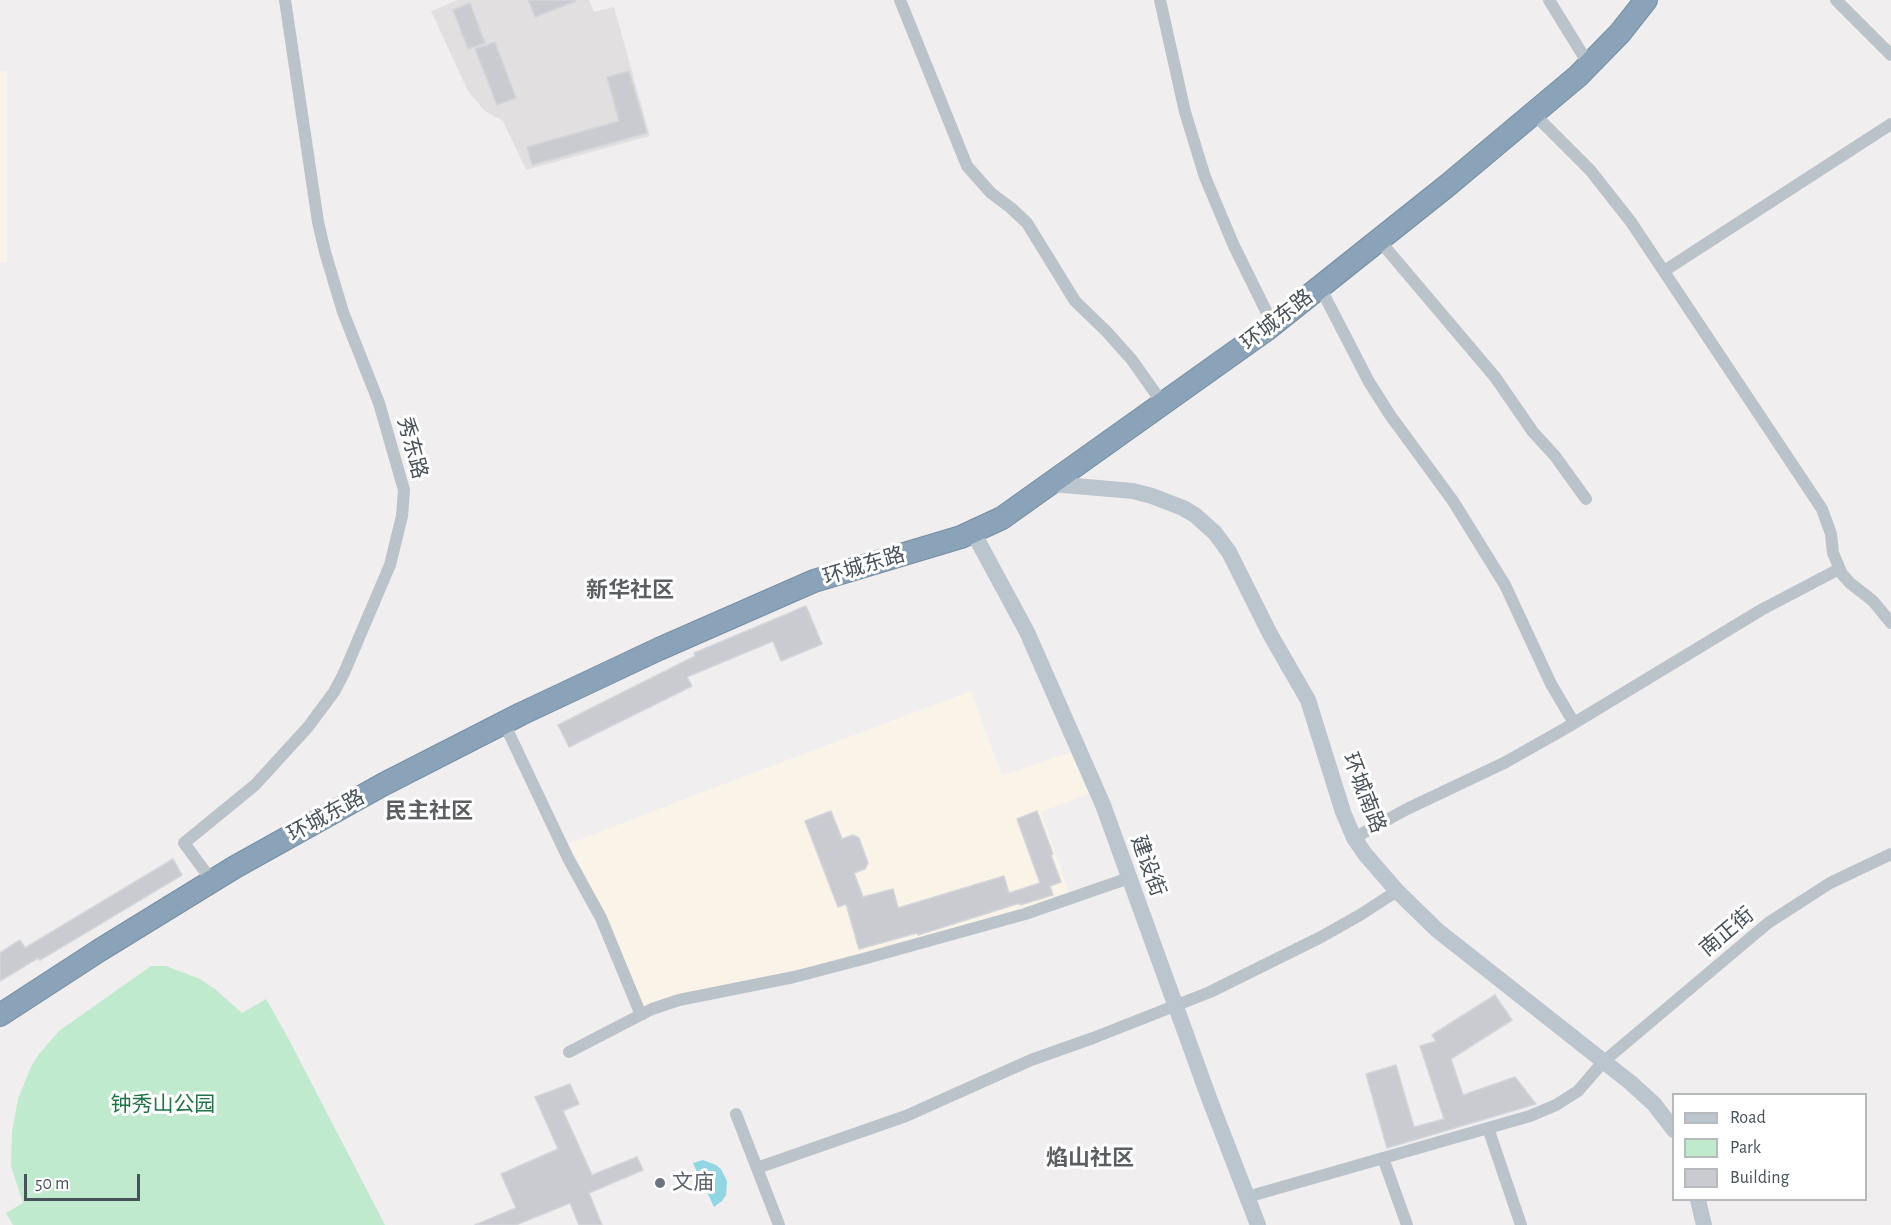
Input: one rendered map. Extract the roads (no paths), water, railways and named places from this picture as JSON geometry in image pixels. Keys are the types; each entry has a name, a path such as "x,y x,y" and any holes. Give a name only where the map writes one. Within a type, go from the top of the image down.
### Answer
{"highway":[{"name":"环城东路","path":"0,1015 212,881 309,825 504,723 659,649 814,581 973,532 1002,518 1273,325 1379,240 1589,65 1620,33 1646,0"}],"street":[{"name":"秀东路","path":"212,881 184,843 255,785 308,728 334,692 382,588 393,557 402,516 404,490 379,403 343,312 318,222 285,0"},
{"path":"900,0 967,166 991,193 1027,224 1075,301 1132,360 1163,404"},
{"path":"1160,0 1185,112 1205,177 1226,229 1273,325"},
{"path":"1549,0 1589,65"},
{"path":"1836,0 1891,55"},
{"path":"1533,113 1612,195 1822,509 1829,526 1833,553 1839,569 1850,583 1873,601 1891,623"},
{"path":"1664,272 1891,124"},
{"path":"1379,240 1495,377 1533,432 1555,456 1586,499"},
{"path":"1320,287 1369,382 1390,415 1453,501 1505,585 1551,684 1574,723"},
{"name":"环城南路","path":"1052,484 1133,491 1152,496 1183,508 1215,533 1229,552 1270,634 1308,700 1343,812 1354,838 1365,854 1397,891 1437,930 1631,1083 1654,1104 1672,1127"},
{"name":"建设街","path":"973,532 1027,632 1103,806 1258,1225"},
{"path":"1354,838 1407,808 1504,763 1700,646 1839,569"},
{"path":"504,723 568,858 601,918 641,1015"},
{"name":"南正街","path":"1247,1197 1530,1116 1556,1105 1578,1090 1603,1062 1768,923 1830,883 1891,854"},
{"path":"569,1052 641,1015 679,1000 794,977 945,937 1025,914 1129,878"},
{"path":"757,1168 906,1116 1023,1063 1210,992 1282,958 1360,915 1397,891"},
{"path":"736,1114 778,1225"},
{"path":"1488,1128 1521,1225"},
{"path":"1383,1158 1407,1225"},
{"path":"1698,1201 1704,1225"}],"water":[{"path":"703,1160 721,1169 727,1181 726,1195 714,1207 693,1163"}],"place":[{"name":"文庙","path":"660,1183"}],"district":[{"name":"新华社区","path":"630,590"},
{"name":"民主社区","path":"429,811"},
{"name":"焰山社区","path":"1090,1158"}],"park label":[{"name":"钟秀山公园","path":"163,1105"}]}
